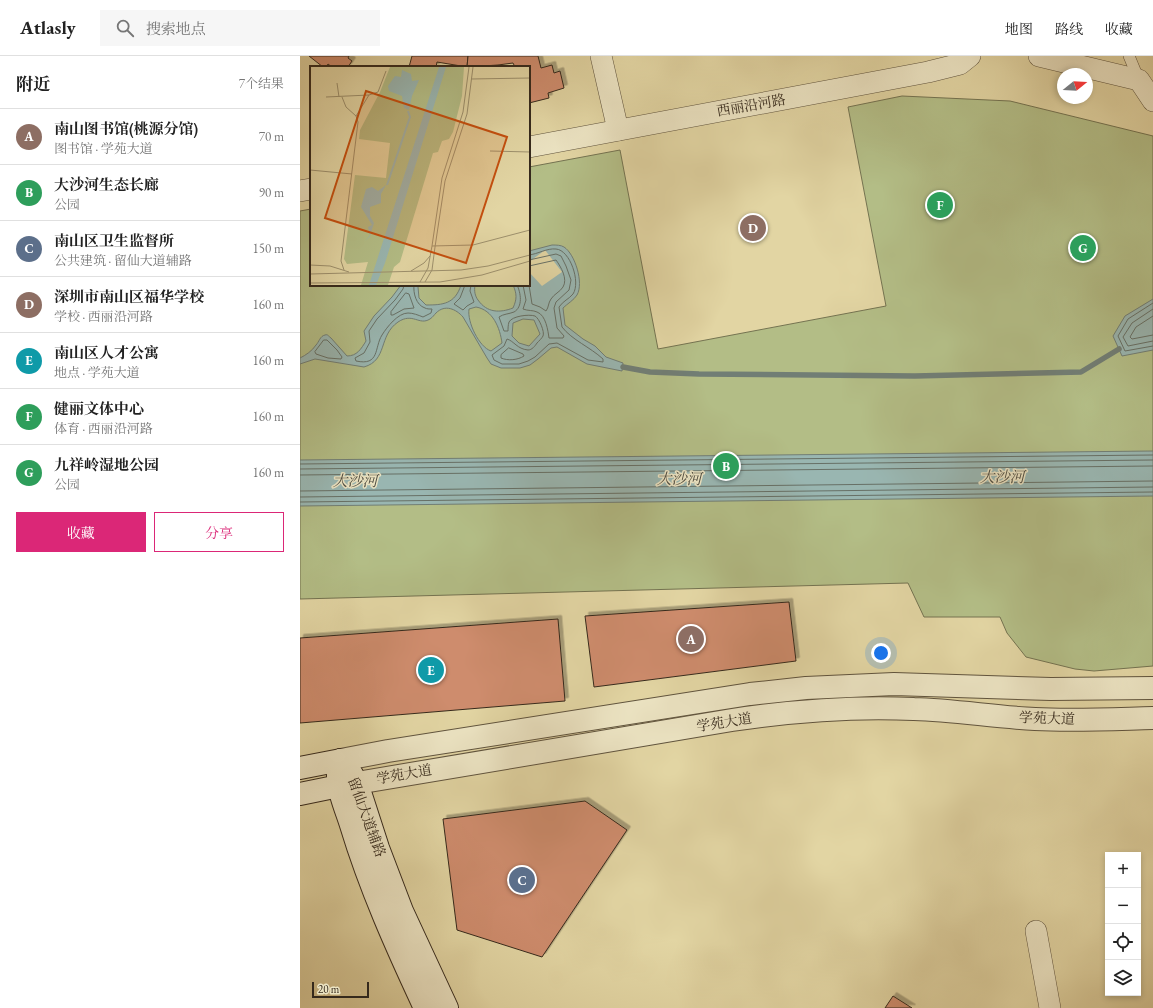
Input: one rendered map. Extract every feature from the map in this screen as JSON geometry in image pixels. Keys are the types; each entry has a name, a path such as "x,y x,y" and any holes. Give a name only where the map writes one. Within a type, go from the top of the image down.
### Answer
{"street":[{"path":"601,56 618,130"},
{"name":"西丽沿河路","path":"530,147 928,72 960,64 970,56"},
{"path":"1039,56 1139,80 1153,101"},
{"path":"300,192 310,189"},
{"name":"学苑大道","path":"300,768 396,750 735,697 806,688 894,684 1062,689 1153,688"},
{"name":"学苑大道","path":"300,794 348,784 732,720 796,712 849,709 912,709 1034,719 1064,720 1153,718"},
{"name":"留仙大道辅路","path":"341,760 350,771 348,784 360,852 378,902 425,1008"},
{"name":"留仙大道辅路","path":"348,784 378,848 402,911 447,1008"},
{"path":"1036,931 1050,1008"}],"lane":[{"path":"1129,56 1139,80"}],"green space":[{"path":"902,96 1010,101 1153,136 1153,666 1094,671 1075,669 1026,657 1007,633 1000,617 924,617 908,583 300,599 300,211 310,209 310,286 530,286 530,167 620,150 658,349 886,306 848,107"}],"water":[{"path":"552,245 564,247 572,256 579,276 579,290 577,295 563,308 565,325 595,346 606,357 623,363 622,371 587,364 557,347 551,348 530,365 520,368 501,368 491,364 463,317 454,310 447,308 439,310 426,321 408,318 398,322 388,334 377,359 372,364 364,367 315,359 300,364 300,358 311,351 322,337 326,335 331,338 347,356 356,353 366,341 364,331 374,316 400,286 418,286 419,298 426,305 438,305 452,300 460,286 475,286 476,297 478,300 485,307 494,311 503,311 513,308 516,296 513,286 530,286 530,251","holes":["476,307 482,309 495,320 502,343 491,351 482,345 472,327 470,320 469,309","523,319 534,320 540,334 529,346 519,343 512,336 513,323"]},
{"path":"1153,299 1153,350 1122,356 1113,336 1125,316"},
{"name":"大沙河","path":"1153,451 1153,496 300,506 300,460"}],"pier":[{"path":"545,250 562,272 542,286 530,273 530,261"}],"building":[{"path":"309,56 349,56 348,58 352,61 349,66 331,66 328,64 327,66 322,66"},
{"path":"412,56 468,56 467,66 437,62 436,66 409,66"},
{"path":"468,56 538,56 541,68 552,65 554,73 560,71 564,88 548,93 549,98 530,103 530,66 514,66 513,63 467,66"},
{"path":"789,602 796,661 594,687 585,616"},
{"path":"558,619 565,701 300,723 300,638"},
{"path":"585,801 627,830 542,957 457,930 443,819"},
{"path":"893,996 912,1008 885,1008"}],"waterway":[{"path":"623,367 650,372 699,374 915,376 1081,372 1119,349"}],"place":[{"name":"健丽文体中心","path":"940,205"},
{"name":"深圳市南山区福华学校","path":"753,228"},
{"name":"九祥岭湿地公园","path":"1083,248"},
{"name":"大沙河生态长廊","path":"726,466"},
{"name":"南山图书馆(桃源分馆)","path":"691,639"},
{"name":"南山区人才公寓","path":"431,670"},
{"name":"南山区卫生监督所","path":"522,880"}]}
